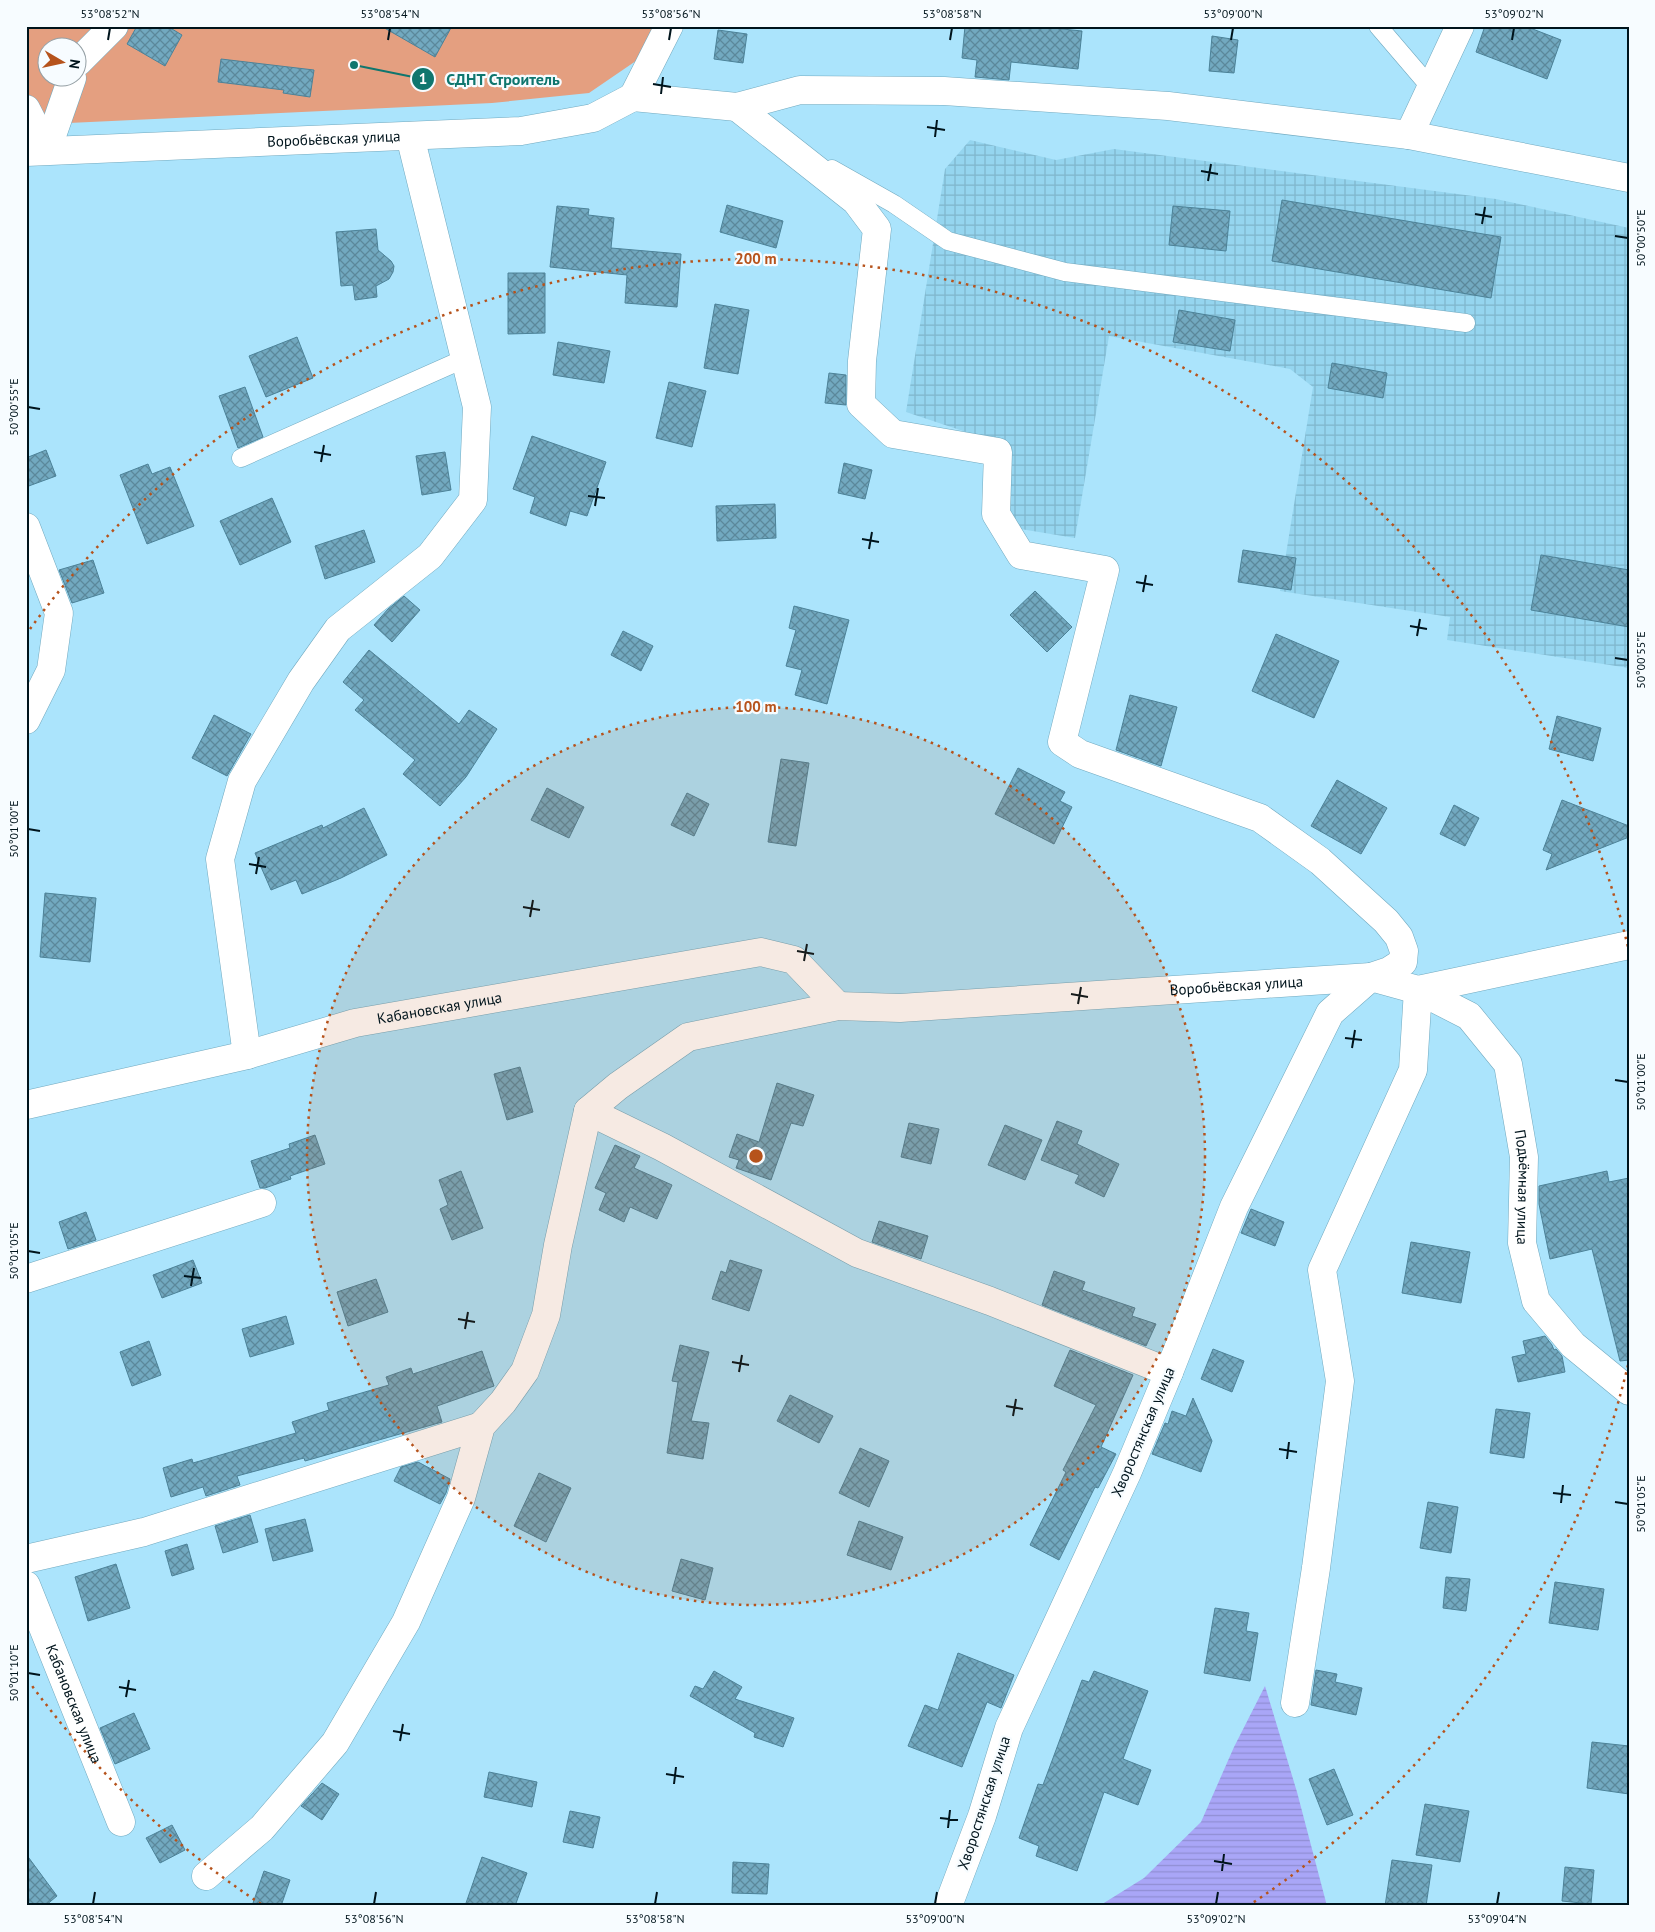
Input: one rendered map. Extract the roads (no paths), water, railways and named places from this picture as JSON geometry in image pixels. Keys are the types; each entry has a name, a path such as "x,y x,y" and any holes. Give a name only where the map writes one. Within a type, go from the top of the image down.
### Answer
{"street":[{"path":"88,52 114,26"},
{"path":"669,26 633,97 738,107 800,90 944,91 1168,106 1409,135 1629,178"},
{"path":"1409,135 1460,26"},
{"path":"36,151 67,88"},
{"name":"Воробьёвская улица","path":"36,151 521,131 593,118 633,97"},
{"path":"738,107 856,201 877,229 862,361 861,404 893,434 998,452 996,514 1021,555 1105,570 1062,742 1080,754 1260,818 1320,861 1386,921 1398,937 1404,951 1402,962 1389,971 1371,978"},
{"path":"26,109 36,151"},
{"path":"247,1055 220,859 242,781 301,681 338,629 430,556 473,500 477,407 410,136"},
{"path":"26,527 59,613 51,670 26,720"},
{"name":"Воробьёвская улица","path":"588,1111 618,1086 688,1037 838,1006 900,1008 1371,978 1418,990 1629,945"},
{"name":"Кабановская улица","path":"26,1105 247,1055 355,1023 761,952 794,960 838,1006"},
{"name":"Хворостянская улица","path":"948,1906 982,1816 1009,1728 1127,1473 1234,1207 1330,1013 1371,978"},
{"path":"1295,1703 1316,1568 1340,1381 1322,1270 1413,1070 1418,990"},
{"name":"Подъёмная улица","path":"1418,990 1469,1016 1508,1064 1524,1157 1522,1244 1536,1301 1573,1345 1629,1391"},
{"path":"26,1559 144,1532 480,1426 504,1402 525,1371 546,1315 558,1245 588,1111 662,1147 857,1253 990,1301 1169,1372"},
{"path":"26,1280 262,1203"},
{"path":"206,1876 262,1828 335,1743 406,1622 461,1498 480,1426"},
{"name":"Кабановская улица","path":"26,1585 120,1822"}],"lane":[{"path":"1378,26 1431,88"},
{"path":"776,136 894,204 948,241 1065,272 1466,323"},
{"path":"241,458 466,358"}],"place":[{"name":"СДНТ Строитель","path":"354,65"}]}
